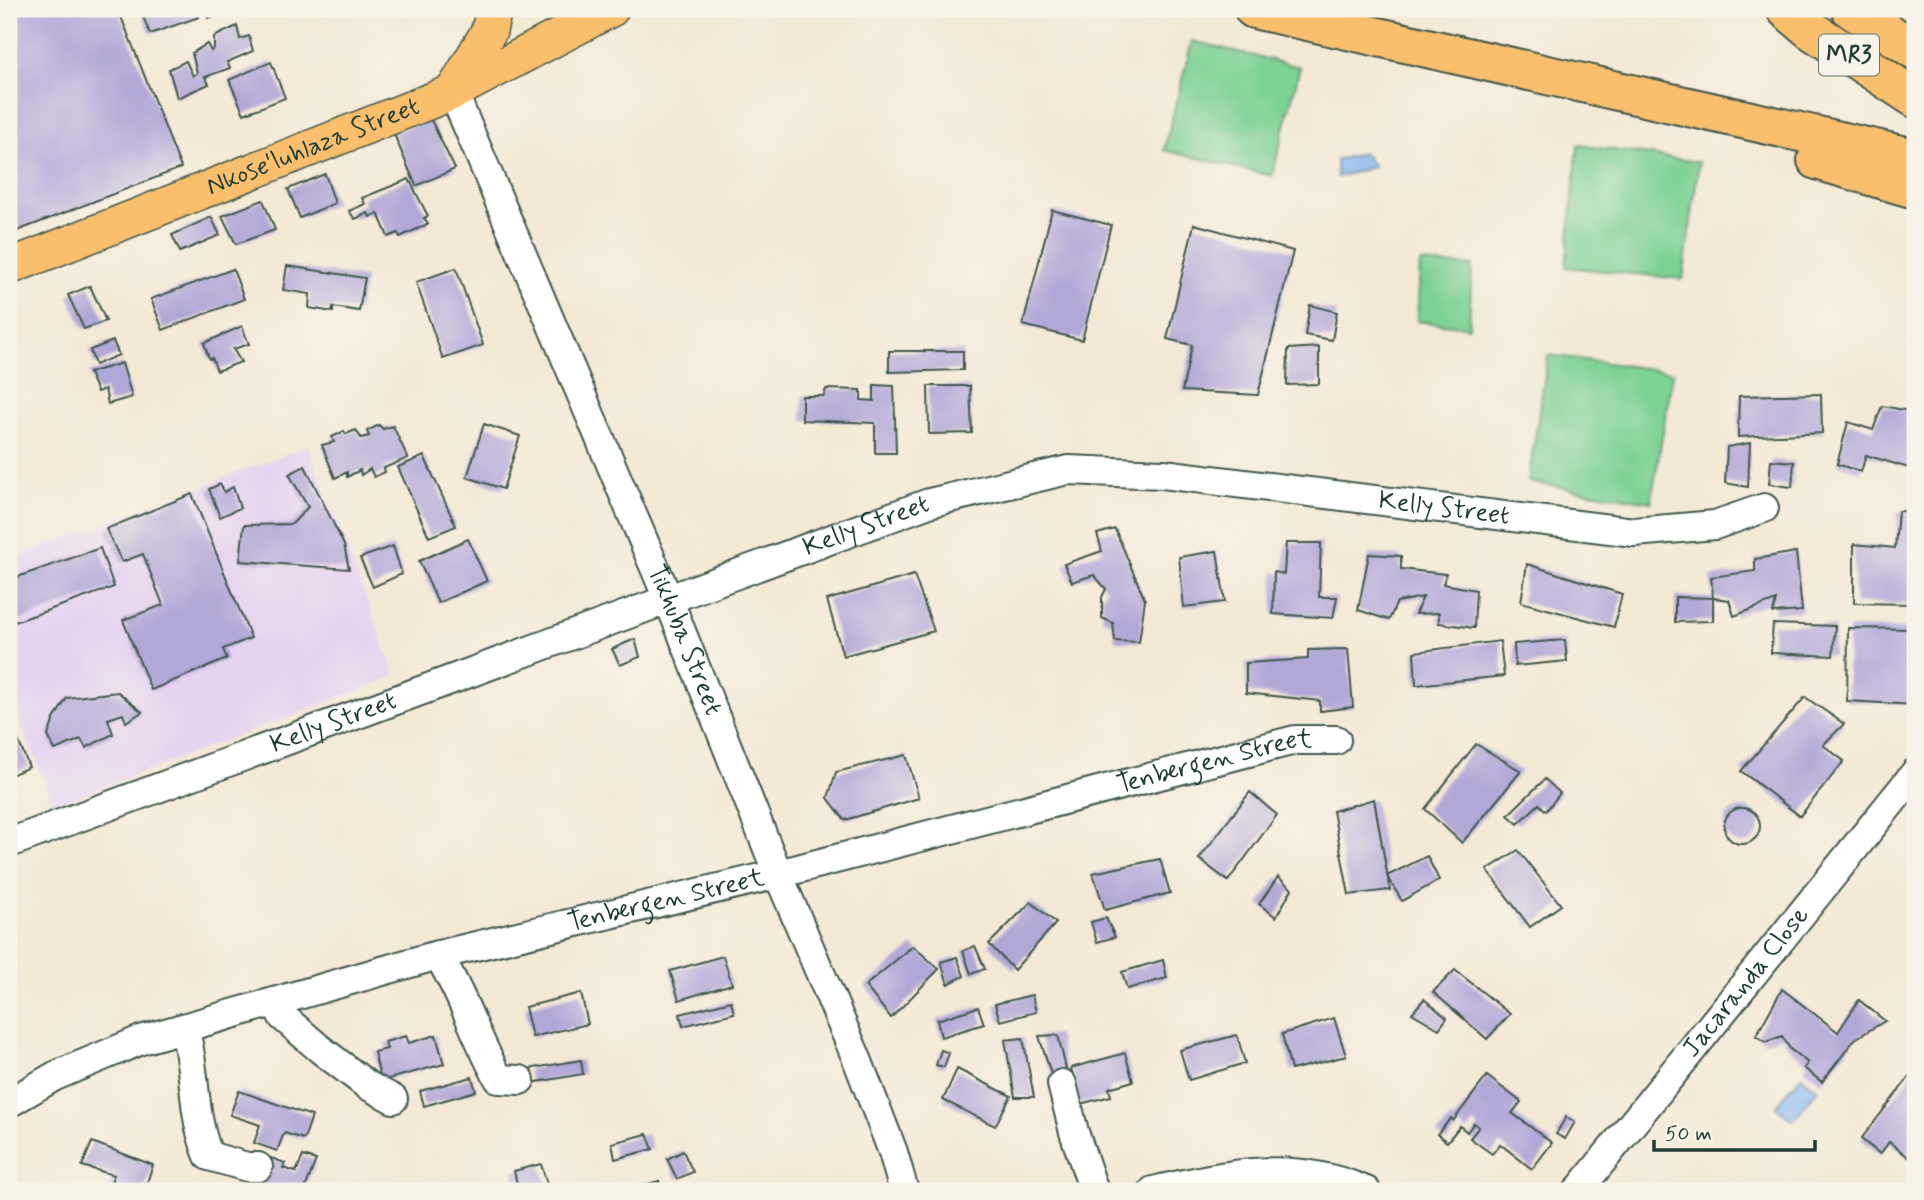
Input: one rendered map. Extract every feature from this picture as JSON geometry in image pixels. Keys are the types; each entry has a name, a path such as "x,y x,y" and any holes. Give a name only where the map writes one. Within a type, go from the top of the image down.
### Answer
{"highway":[{"path":"1254,9 1915,158"},
{"path":"1331,9 1380,9"},
{"name":"MR3","path":"1786,9 1811,30 1915,98"},
{"name":"MR3","path":"1851,9 1915,50"},
{"path":"1860,9 1915,34"},
{"path":"1413,45 1915,189"}],"main road":[{"path":"453,92 489,32 494,9"},
{"name":"Nkose'luhlaza Street","path":"9,267 453,92 611,9"}],"street":[{"name":"Tikhuba Street","path":"453,92 669,601 778,874 857,1059 893,1152 904,1191"},
{"name":"Kelly Street","path":"9,843 929,503 1068,470 1163,474 1634,532 1715,525 1764,508"},
{"name":"Tenbergen Street","path":"9,1103 55,1076 141,1040 438,955 778,874 1295,740 1336,740"},
{"name":"Jacaranda Close","path":"1578,1191 1915,773"},
{"path":"438,955 454,980 480,1044 499,1079 520,1080"},
{"path":"276,1002 283,1017 300,1032 367,1085 393,1099"},
{"path":"184,1028 190,1046 190,1068 201,1137 209,1156 247,1167 258,1167"},
{"path":"1062,1084 1074,1132 1094,1191"},
{"path":"1153,1191 1216,1176 1235,1183 1279,1170 1344,1182 1366,1191"}],"shaded area":[{"path":"308,446 396,676 53,806 9,692 9,560"}],"green space":[{"path":"1192,41 1300,67 1272,176 1164,150"},
{"path":"1578,145 1699,162 1683,279 1566,267"},
{"path":"1420,263 1472,266 1469,327 1417,321"},
{"path":"1548,355 1673,372 1651,502 1528,482"}],"water":[{"path":"1364,153 1374,167 1337,177 1336,160"},
{"path":"1801,1076 1818,1090 1793,1120 1776,1106"}],"building":[{"path":"9,9 118,9 181,168 9,234"},
{"path":"160,9 194,9 199,17 150,34 142,14"},
{"path":"205,9 232,9 208,18"},
{"path":"237,26 240,39 249,36 253,51 227,62 230,68 205,77 209,84 177,98 169,69 186,61 193,76 197,73 192,53 207,44 211,51 214,48 214,37"},
{"path":"271,62 285,98 244,114 229,80"},
{"path":"431,120 455,169 416,186 393,132"},
{"path":"325,174 335,203 300,218 288,189"},
{"path":"409,179 428,216 424,218 428,224 400,237 398,233 388,237 378,213 370,217 368,213 355,219 349,211 365,204 362,198"},
{"path":"263,200 275,230 236,244 222,216"},
{"path":"1052,210 1111,225 1082,340 1023,325"},
{"path":"211,217 220,235 180,252 172,235"},
{"path":"1194,224 1293,251 1258,395 1182,391 1192,345 1167,339"},
{"path":"287,266 365,278 359,311 333,307 333,312 309,308 310,294 283,290"},
{"path":"456,268 483,345 443,359 416,282"},
{"path":"233,269 244,299 163,330 151,299"},
{"path":"90,286 106,321 84,329 68,295"},
{"path":"1310,305 1337,312 1332,340 1305,335"},
{"path":"242,326 249,344 233,349 241,362 217,371 212,358 209,359 204,343"},
{"path":"113,341 119,355 95,365 90,350"},
{"path":"1319,347 1319,384 1287,385 1288,349"},
{"path":"889,351 963,351 963,370 889,372"},
{"path":"122,363 132,397 108,404 105,389 97,392 89,373"},
{"path":"874,385 894,386 896,453 875,453 875,423 802,420 802,396 824,396 826,389 861,390 861,400 874,401"},
{"path":"928,386 970,386 972,433 929,434"},
{"path":"1821,394 1822,433 1738,437 1739,396"},
{"path":"1882,406 1915,412 1915,470 1866,455 1861,472 1837,464 1848,422 1873,430"},
{"path":"484,424 520,436 503,489 467,477"},
{"path":"379,425 383,429 393,426 408,458 384,468 385,472 374,477 370,469 361,475 360,470 347,477 347,472 335,478 322,445 334,442 332,437 344,431 346,434 356,430 361,438 369,436 367,431"},
{"path":"1750,443 1748,487 1725,483 1727,447"},
{"path":"424,456 456,526 429,537 398,467"},
{"path":"1771,460 1794,462 1792,487 1769,484"},
{"path":"305,466 344,545 349,569 240,561 244,525 292,524 308,507 289,474"},
{"path":"220,484 224,492 233,487 240,508 220,517 209,489"},
{"path":"192,494 251,638 223,649 227,659 151,690 123,620 163,605 143,554 122,562 106,529"},
{"path":"1898,511 1915,511 1915,604 1854,603 1854,544 1895,548"},
{"path":"1115,529 1145,600 1139,642 1115,641 1113,623 1102,618 1102,597 1106,589 1094,575 1072,582 1064,564 1102,551 1097,534"},
{"path":"468,539 487,581 438,603 419,561"},
{"path":"1286,543 1321,543 1319,597 1337,597 1333,618 1273,614 1274,572 1284,574"},
{"path":"393,546 402,574 373,587 360,558"},
{"path":"100,548 114,587 9,624 9,580"},
{"path":"1217,551 1225,602 1184,607 1179,557"},
{"path":"1796,552 1802,611 1773,613 1776,600 1734,616 1729,600 1713,598 1711,577 1755,571 1755,559"},
{"path":"1369,554 1401,556 1401,569 1446,574 1443,584 1476,590 1474,628 1439,623 1439,613 1415,614 1423,597 1397,602 1389,620 1358,610"},
{"path":"1527,564 1622,594 1614,627 1521,602"},
{"path":"914,575 934,631 843,656 827,600"},
{"path":"1675,597 1713,598 1713,621 1675,622"},
{"path":"1773,624 1835,626 1833,656 1771,653"},
{"path":"1848,628 1915,629 1915,705 1847,701"},
{"path":"635,639 640,657 620,665 612,649"},
{"path":"1565,640 1567,661 1515,666 1514,644"},
{"path":"1500,641 1504,676 1416,685 1414,652"},
{"path":"1348,649 1353,707 1320,711 1320,701 1246,693 1246,663 1308,659 1308,650"},
{"path":"118,692 142,712 126,722 123,714 108,719 113,734 86,748 81,739 55,750 48,736 54,719 67,698"},
{"path":"1805,697 1844,724 1823,745 1844,761 1800,816 1741,771"},
{"path":"16,735 29,767 9,776 9,738"},
{"path":"1476,744 1521,771 1462,843 1425,809"},
{"path":"906,755 919,798 845,820 828,798 836,772"},
{"path":"1545,779 1560,793 1546,811 1539,804 1518,824 1508,815"},
{"path":"1250,792 1277,815 1228,881 1199,859"},
{"path":"1374,799 1390,890 1349,895 1333,811"},
{"path":"1742,808 1755,813 1760,826 1755,839 1742,844 1729,839 1724,826 1729,813"},
{"path":"1518,850 1561,905 1530,927 1487,870"},
{"path":"1427,856 1439,880 1402,901 1387,876"},
{"path":"1160,859 1170,893 1105,910 1093,873"},
{"path":"1278,877 1292,889 1276,917 1259,904"},
{"path":"1031,902 1056,923 1014,970 989,944"},
{"path":"1106,918 1115,937 1097,942 1091,922"},
{"path":"913,946 939,969 891,1018 865,986"},
{"path":"975,946 985,969 971,974 963,951"},
{"path":"723,956 732,984 679,1000 670,971"},
{"path":"957,957 964,976 948,984 941,962"},
{"path":"1163,960 1167,978 1127,989 1122,972"},
{"path":"1455,970 1510,1014 1487,1039 1433,992"},
{"path":"1782,989 1838,1032 1859,1000 1885,1021 1855,1039 1822,1082 1804,1068 1808,1063 1790,1049 1782,1036 1766,1042 1756,1036"},
{"path":"581,993 588,1024 532,1037 525,1007"},
{"path":"1032,995 1036,1012 1000,1021 995,1004"},
{"path":"1424,999 1447,1018 1439,1029 1412,1013"},
{"path":"731,1001 734,1013 683,1026 680,1014"},
{"path":"978,1007 984,1024 941,1037 937,1020"},
{"path":"1334,1018 1346,1056 1291,1070 1282,1034"},
{"path":"436,1035 444,1064 381,1081 374,1052 387,1049 385,1042 406,1036 409,1043"},
{"path":"1058,1035 1067,1073 1052,1077 1039,1036"},
{"path":"1237,1035 1245,1063 1189,1080 1180,1050"},
{"path":"1023,1038 1034,1097 1015,1097 1005,1040"},
{"path":"941,1050 949,1053 944,1067 936,1065"},
{"path":"1125,1053 1133,1081 1109,1088 1111,1096 1080,1104 1071,1068"},
{"path":"581,1060 583,1074 531,1083 528,1069"},
{"path":"957,1069 1011,1096 995,1126 943,1100"},
{"path":"1915,1070 1915,1154 1911,1159 1889,1142 1880,1154 1861,1139"},
{"path":"1487,1076 1521,1102 1512,1113 1552,1143 1532,1169 1500,1144 1492,1154 1470,1138 1479,1127 1474,1123 1467,1132 1460,1126 1447,1142 1437,1134 1451,1118 1453,1121"},
{"path":"472,1077 476,1091 424,1106 420,1091"},
{"path":"239,1091 312,1116 304,1139 284,1133 277,1151 254,1143 260,1125 230,1115"},
{"path":"1566,1117 1575,1122 1565,1139 1556,1134"},
{"path":"647,1134 653,1149 615,1159 612,1143"},
{"path":"92,1142 153,1165 144,1191 107,1191 114,1175 82,1166"},
{"path":"683,1151 693,1172 677,1179 667,1159"},
{"path":"303,1156 316,1160 304,1191 278,1191 261,1186 271,1158 285,1163 283,1168 296,1172"},
{"path":"541,1164 549,1191 529,1191 528,1186 518,1188 514,1171"},
{"path":"659,1181 662,1191 625,1191 625,1190"}]}
